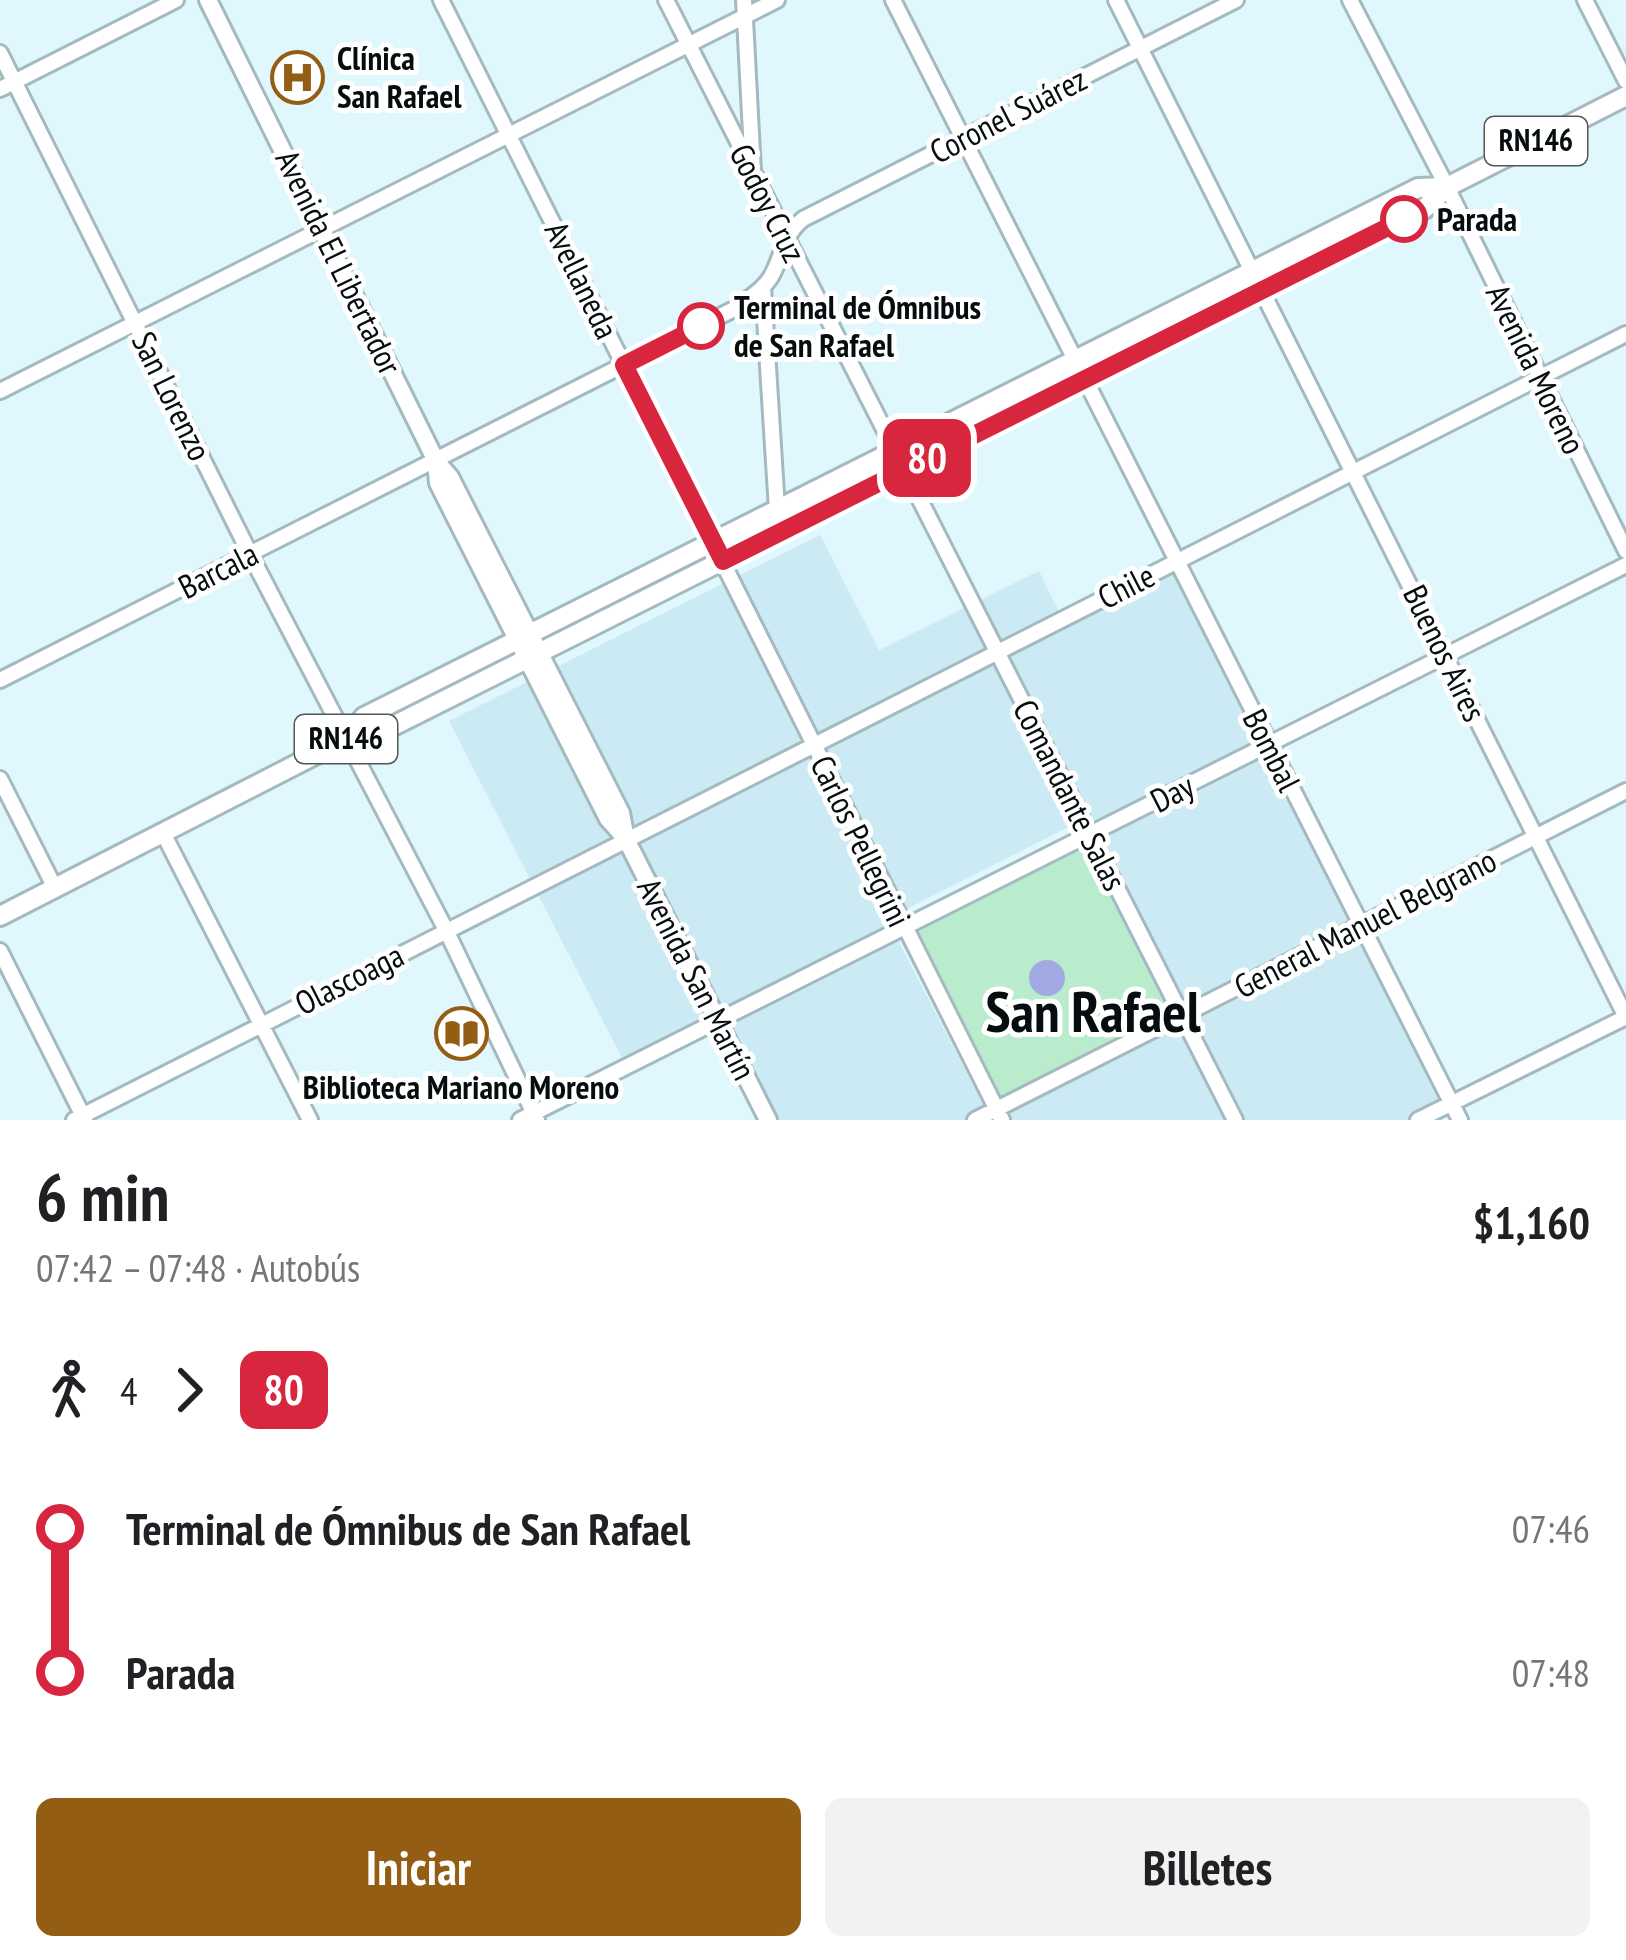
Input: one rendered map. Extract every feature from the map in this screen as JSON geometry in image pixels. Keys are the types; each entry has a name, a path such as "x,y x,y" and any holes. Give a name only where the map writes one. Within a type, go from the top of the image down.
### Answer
{"highway":[{"name":"RN146","path":"0,916 346,739 376,735 1264,290 1424,209 1447,187 1626,96"},
{"name":"RN146","path":"346,739 364,717 1418,188 1447,187"}],"main road":[{"name":"Avenida El Libertador","path":"208,0 436,461 438,483 524,637"},
{"name":"Avenida San Martín","path":"524,637 608,819 626,839 769,1120"}],"street":[{"path":"7,86 176,0"},
{"name":"Avellaneda","path":"441,0 723,561"},
{"name":"Godoy Cruz","path":"666,0 906,469"},
{"path":"0,391 510,136 688,44 744,8 777,0"},
{"name":"Bombal","path":"893,0 1460,1120"},
{"name":"Buenos Aires","path":"1116,0 1626,1017"},
{"name":"Coronel Suárez","path":"784,237 802,219 1236,0"},
{"name":"Avenida Moreno","path":"1350,0 1626,551"},
{"path":"1585,0 1626,81"},
{"path":"744,8 754,177"},
{"name":"San Lorenzo","path":"0,53 7,86 136,322 250,554 446,930 530,1118"},
{"path":"436,461 736,308 773,273 784,237"},
{"path":"763,287 777,510"},
{"name":"Chile","path":"626,839 1626,334"},
{"name":"Barcala","path":"0,680 436,461"},
{"name":"Comandante Salas","path":"906,469 1235,1120"},
{"name":"Carlos Pellegrini","path":"723,561 999,1114"},
{"name":"Day","path":"530,1118 1626,565"},
{"path":"0,779 55,887"},
{"name":"General Manuel Belgrano","path":"974,1120 999,1114 1626,791"},
{"path":"164,833 310,1120"},
{"name":"Olascoaga","path":"80,1118 626,839"},
{"path":"0,951 80,1118"},
{"path":"1418,1120 1626,1017"}],"shaded area":[{"path":"820,535 879,650 1039,571 1065,624 1173,570 1443,1101 1406,1120 995,1120 1191,1018 1092,815 887,919 991,1120 774,1120 720,1016 624,1062 449,721"}],"green space":[{"path":"1090,843 1174,1009 1000,1097 917,930"}],"water":[{"path":"1047,960 1060,965 1065,978 1060,991 1047,996 1034,991 1029,978 1034,965"}],"bus line":[{"name":"80","path":"701,326 624,365 723,561 1404,219"}],"place":[{"name":"Clínica San Rafael","path":"298,77"},
{"name":"Parada","path":"1404,219"},
{"name":"Terminal de Ómnibus de San Rafael","path":"701,326"},
{"name":"Biblioteca Mariano Moreno","path":"461,1033"}],"district":[{"name":"San Rafael","path":"1093,1012"}]}
